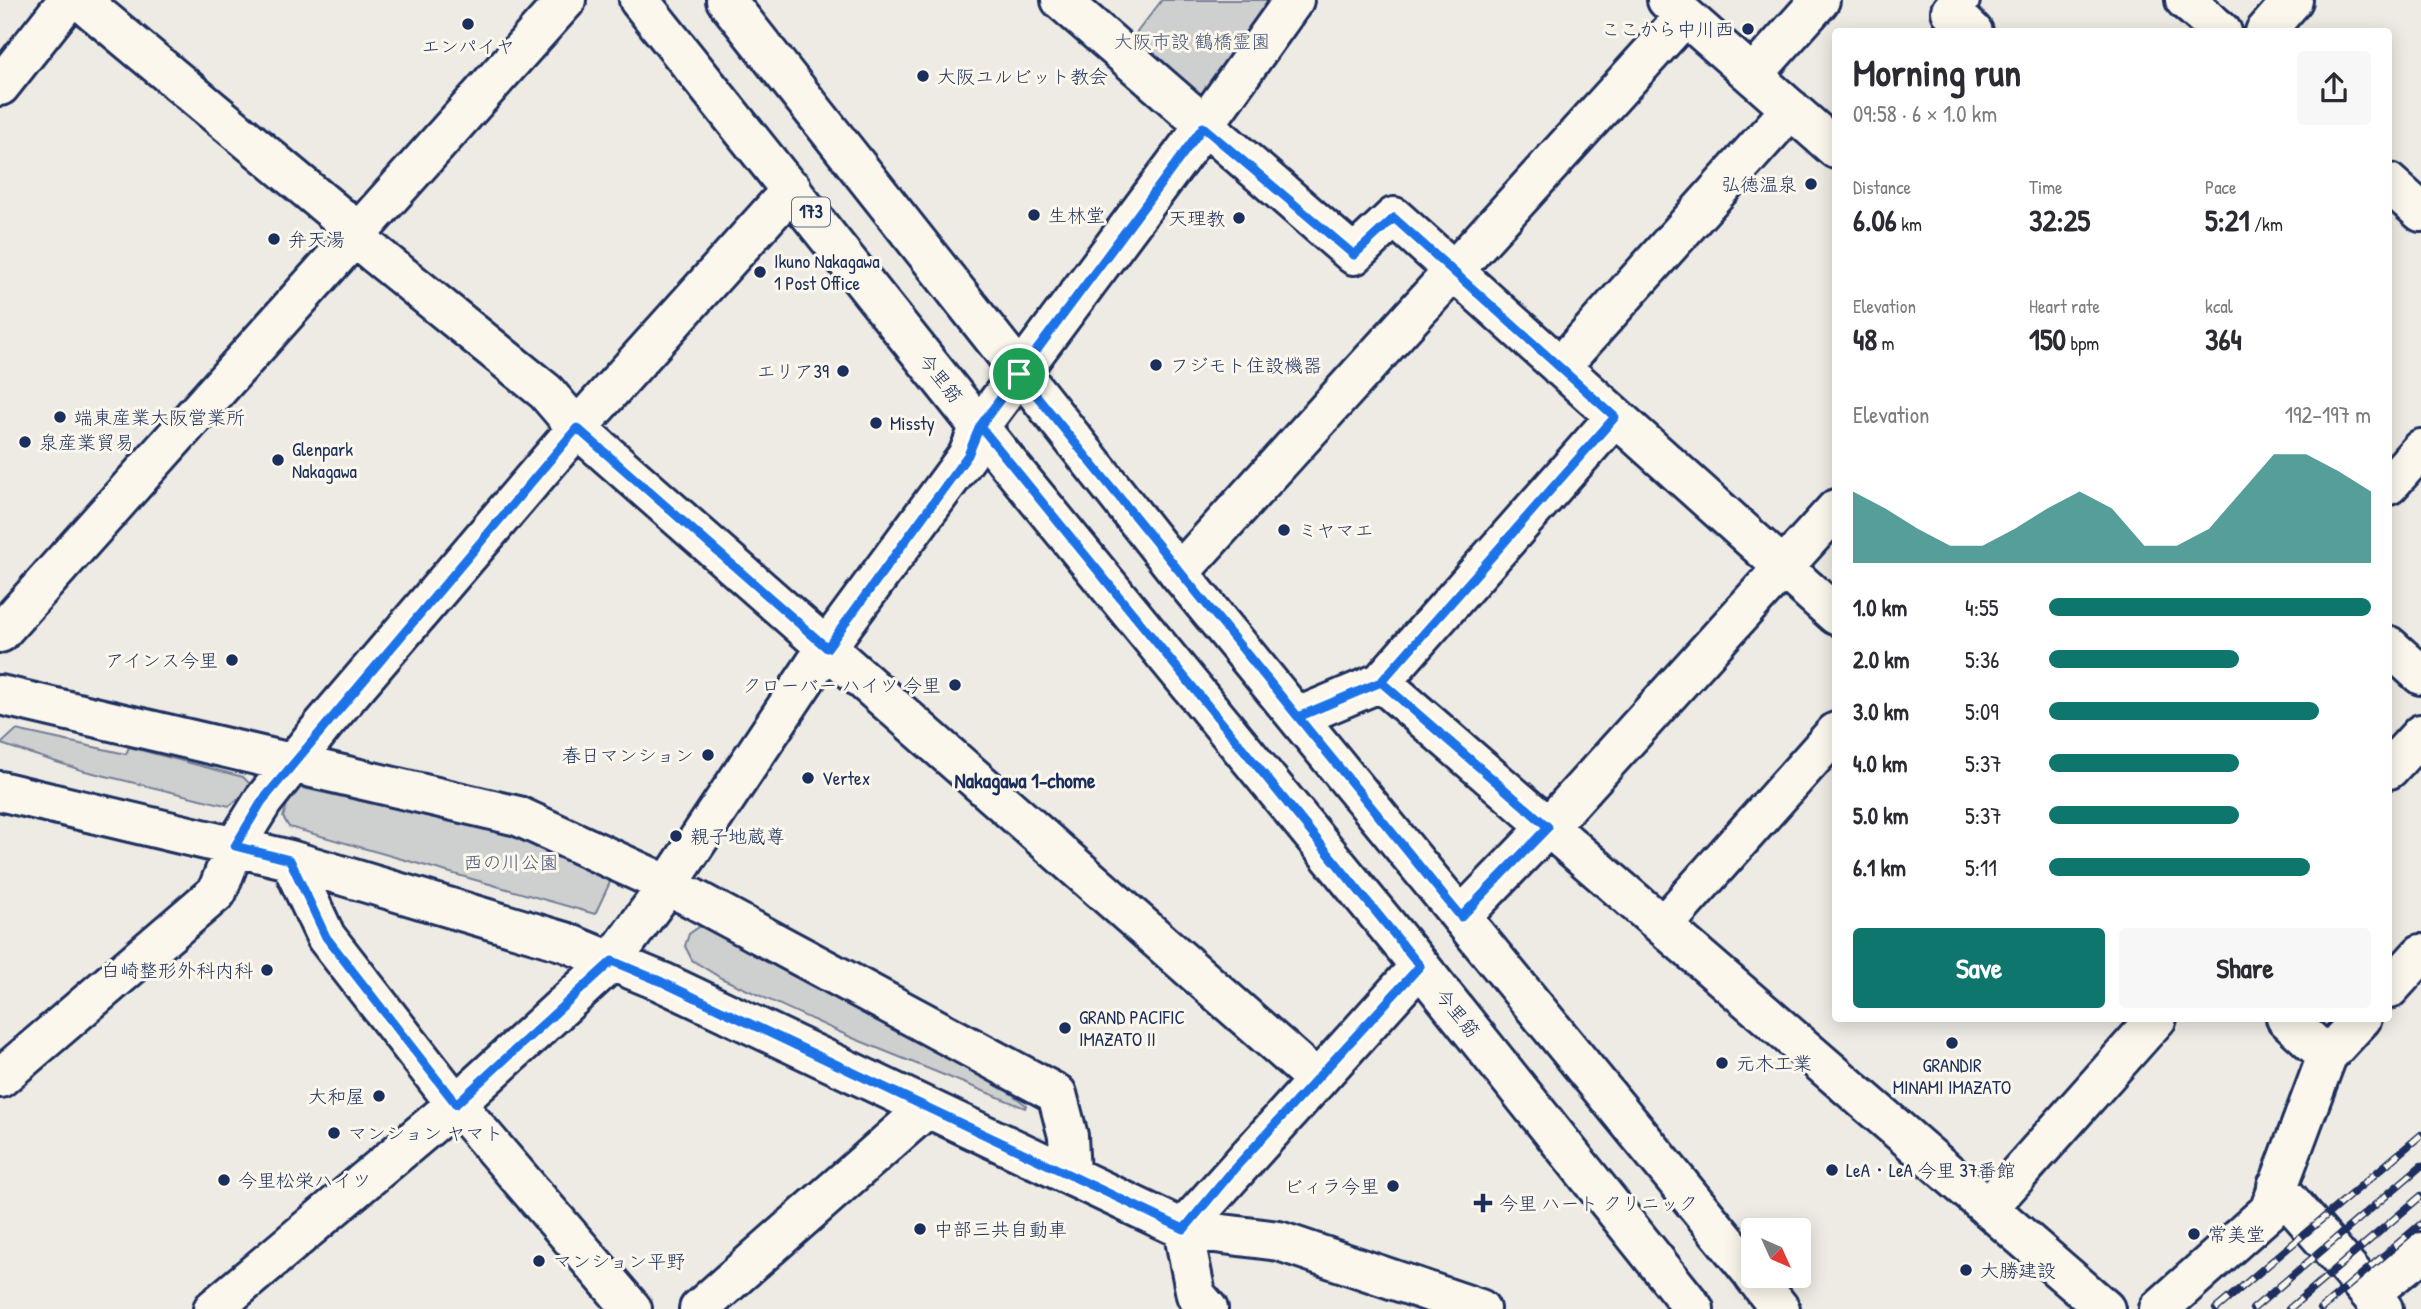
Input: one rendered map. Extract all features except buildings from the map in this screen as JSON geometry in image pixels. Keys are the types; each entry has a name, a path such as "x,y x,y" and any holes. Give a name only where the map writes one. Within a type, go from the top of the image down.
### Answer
{"street":[{"path":"0,86 68,0"},
{"path":"80,0 546,392 577,428 1316,1079"},
{"path":"0,633 566,0"},
{"name":"今里筋","path":"639,0 792,190 974,441 1420,966 1694,1309"},
{"path":"726,0 1179,573 1741,1260"},
{"path":"1061,0 1203,127 1354,255 1394,218 1832,611"},
{"path":"213,1309 456,1104 612,961 668,885 827,648 1019,374 1294,0"},
{"path":"1753,75 1820,0"},
{"path":"1960,0 1951,11 1969,28"},
{"path":"2185,0 2217,28"},
{"path":"2268,28 2293,0"},
{"path":"1179,573 1455,272 1676,8 1832,145"},
{"path":"1560,367 1791,109"},
{"path":"2392,188 2421,212"},
{"path":"0,1078 217,892 235,846 262,801 577,428 792,190"},
{"path":"1298,717 1381,682 1615,417"},
{"path":"2392,482 2421,449"},
{"path":"1461,917 1548,827 1832,513"},
{"path":"2392,649 2421,675"},
{"path":"1381,682 2105,1309"},
{"path":"0,695 518,816 668,885 1057,1094 1068,1136 1070,1175"},
{"path":"2392,766 2421,734"},
{"path":"1662,926 1832,736"},
{"path":"0,791 290,860 565,942 662,982 1184,1229 1279,1241 1480,1309"},
{"path":"290,860 326,937 456,1104 632,1309"},
{"path":"2392,986 2421,954"},
{"path":"1195,1304 1184,1229 1420,966"},
{"path":"1988,1208 2153,1022"},
{"path":"2290,1022 2327,1056"},
{"path":"2159,1309 2269,1211 2327,1056 2358,1022"},
{"path":"699,1309 926,1109"},
{"path":"2277,1186 2377,1301 2421,1253"},
{"path":"1763,1288 1780,1309"}],"green space":[{"name":"大阪市設 鶴橋霊園","path":"1162,0 1275,0 1199,102 1130,41"},
{"path":"16,730 126,754 129,747 243,777 250,784 246,793 229,806 81,770 1,744"},
{"name":"西の川公園","path":"298,787 518,836 613,876 595,914 289,827 283,817 292,789"},
{"path":"702,925 740,941 1013,1095 1026,1105 1025,1108 855,1039 721,978 692,960 685,946 689,934"}],"railway":[{"path":"2216,1309 2421,1135"},
{"path":"2253,1309 2421,1166"},
{"path":"2289,1309 2421,1196"},
{"path":"2321,1309 2421,1224"}],"place":[{"name":"エンパイヤ","path":"468,24"},
{"name":"ここから中川西","path":"1748,29"},
{"name":"大阪ユルビット教会","path":"923,76"},
{"name":"弘徳温泉","path":"1811,184"},
{"name":"生林堂","path":"1034,215"},
{"name":"天理教","path":"1239,218"},
{"name":"弁天湯","path":"274,239"},
{"name":"Ikuno Nakagawa 1 Post Office","path":"760,272"},
{"name":"フジモト住設機器","path":"1156,365"},
{"name":"エリア39","path":"843,371"},
{"name":"端東産業大阪営業所","path":"60,417"},
{"name":"Missty","path":"876,423"},
{"name":"泉産業貿易","path":"25,442"},
{"name":"Glenpark Nakagawa","path":"278,460"},
{"name":"ミヤマエ","path":"1284,530"},
{"name":"アインス今里","path":"232,660"},
{"name":"クローバー ハイツ 今里","path":"955,685"},
{"name":"春日マンション","path":"708,755"},
{"name":"Vertex","path":"808,778"},
{"name":"親子地蔵尊","path":"676,836"},
{"name":"白崎整形外科内科","path":"267,970"},
{"name":"GRAND PACIFIC IMAZATO II","path":"1065,1028"},
{"name":"GRANDIR MINAMI IMAZATO","path":"1952,1043"},
{"name":"元木工業","path":"1722,1063"},
{"name":"大和屋","path":"379,1096"},
{"name":"マンション ヤマト","path":"334,1133"},
{"name":"LeA・LeA 今里 37番館","path":"1832,1170"},
{"name":"今里松栄ハイツ","path":"224,1180"},
{"name":"ビィラ今里","path":"1393,1186"},
{"name":"今里 ハート クリニック","path":"1483,1203"},
{"name":"中部三共自動車","path":"920,1229"},
{"name":"常美堂","path":"2194,1234"},
{"name":"マンション平野","path":"539,1261"},
{"name":"大勝建設","path":"1966,1270"}],"district":[{"name":"Nakagawa 1-chome","path":"1025,781"}],"route":[{"path":"1019,374 980,426 968,455 827,648 577,428 324,724 262,801 235,846 290,860 326,937 456,1104 576,997 612,961 662,982 811,1055 1184,1229 1234,1169 1420,966 980,426 1019,374 1298,717 1381,682 1548,827 1461,917 1298,717 1354,693 1381,682 1615,417 1394,218 1354,255 1203,127 1019,374"}]}
